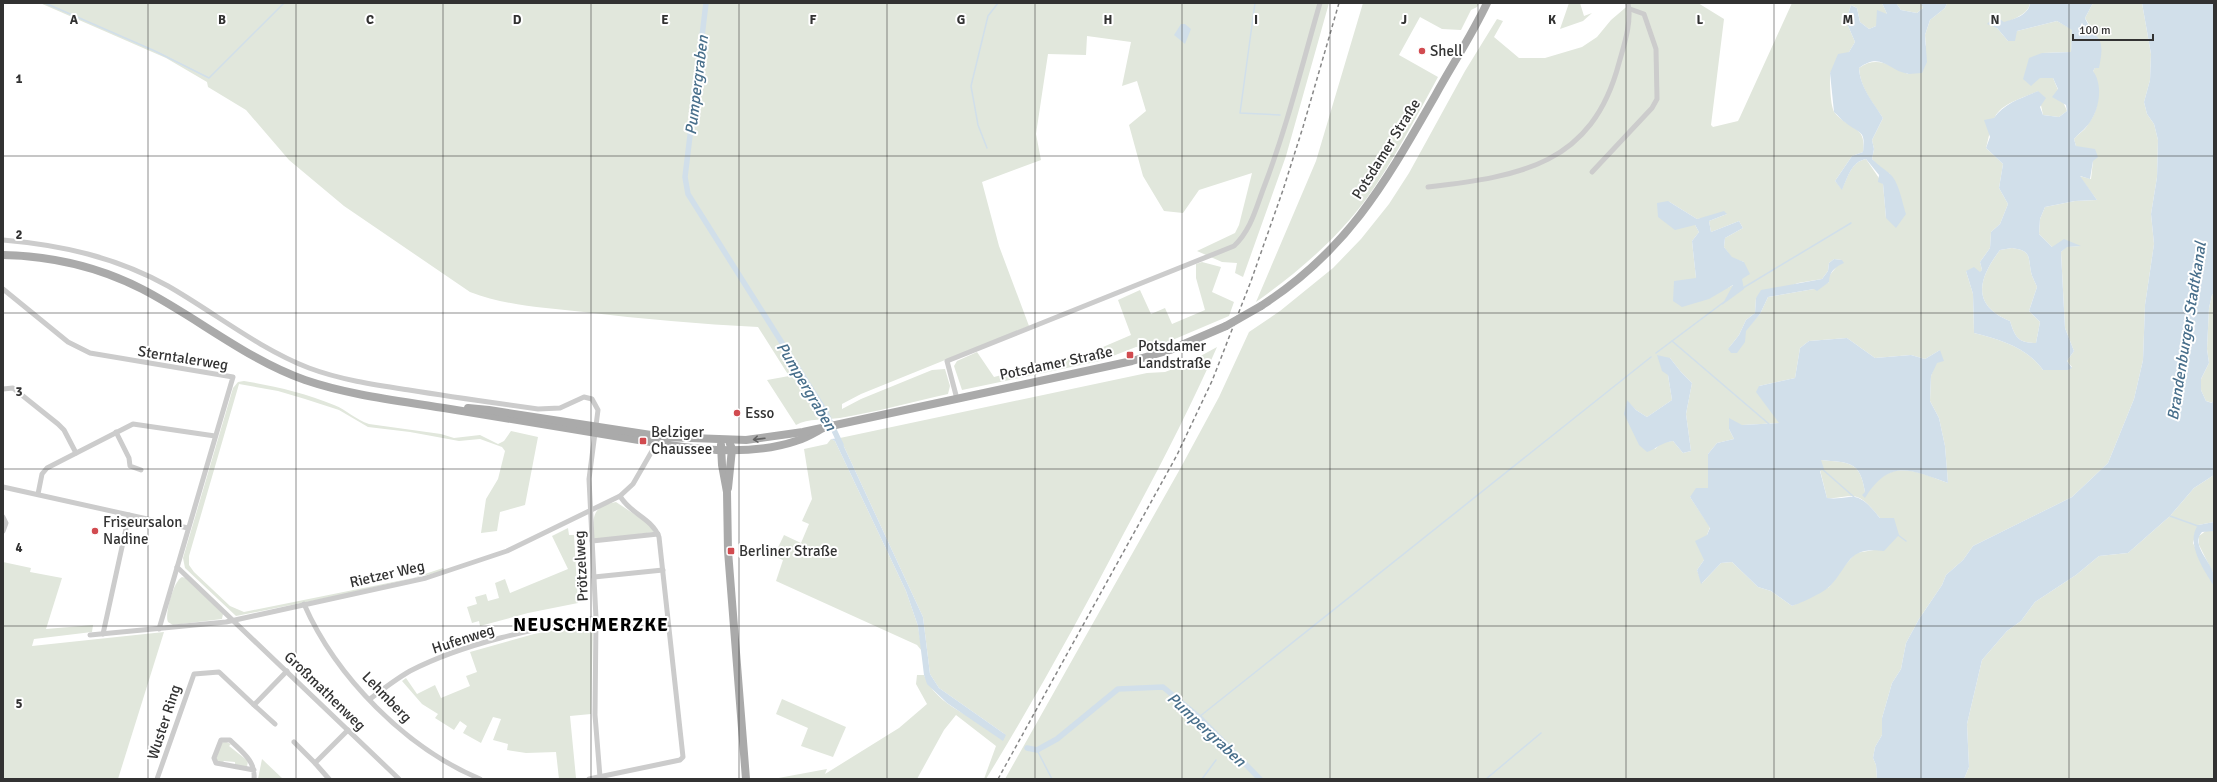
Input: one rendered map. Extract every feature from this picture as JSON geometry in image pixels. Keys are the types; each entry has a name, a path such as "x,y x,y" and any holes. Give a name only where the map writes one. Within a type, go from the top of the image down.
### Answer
{"main road":[{"name":"Potsdamer Straße","path":"724,441 770,437 827,426 1132,361 1170,350 1226,326 1283,292 1325,256 1372,202 1391,173 1487,3"},
{"path":"3,254 66,262 112,276 159,298 266,364 305,380 343,391 595,430 724,441 732,449"},
{"name":"Potsdamer Straße","path":"732,449 797,441 827,426"},
{"path":"595,430 681,447 720,450 732,449"},
{"path":"724,441 720,450 727,492"},
{"path":"732,449 727,492 728,551 746,779"}],"street":[{"path":"957,399 947,361 1234,246 1238,242 1248,230 1279,148 1320,3"},
{"path":"1428,187 1487,178 1543,162 1570,146 1585,133 1604,105 1616,73 1625,43 1629,6 1641,11 1647,17 1656,49 1657,100 1652,108 1592,172"},
{"name":"Prötzelweg","path":"3,240 69,248 105,258 129,268 171,288 273,352 317,371 379,385 538,409 560,408 588,397 595,401 597,406 595,430 589,472 596,618 594,703 600,777"},
{"name":"Sterntalerweg","path":"3,290 68,342 90,353 233,377 159,629"},
{"path":"3,389 10,387 15,390 58,424 64,430 76,453"},
{"path":"38,494 45,469 133,424 138,423 216,436"},
{"path":"116,432 129,458 130,466 141,470"},
{"name":"Rietzer Weg","path":"90,636 233,620 418,580 478,562 522,545 620,496 633,484 652,451"},
{"path":"3,487 188,528"},
{"path":"589,779 683,759 658,534 654,526 629,508 620,496"},
{"path":"103,634 129,514"},
{"path":"3,517 6,523 3,531"},
{"path":"592,541 658,534"},
{"path":"177,566 233,620"},
{"path":"594,577 663,570"},
{"name":"Lehmberg","path":"304,604 329,650 370,699 399,728 425,749 455,767 480,779"},
{"name":"Hufenweg","path":"370,699 410,672 453,653 542,627 596,618"},
{"name":"Großmathenweg","path":"233,620 399,779"},
{"path":"254,705 287,671"},
{"name":"Wuster Ring","path":"157,779 194,674 219,672 275,724"},
{"path":"315,763 348,730"},
{"path":"254,770 216,763 214,758 221,740 230,740 249,759 254,770 254,779"},
{"path":"294,742 329,779"}],"shaded area":[{"path":"40,3 1329,3 1286,156 1243,277 1235,273 1237,263 1222,262 1197,251 1235,233 1239,225 1252,173 1199,190 1183,213 1164,211 1143,176 1129,125 1146,111 1137,81 1122,86 1131,42 1087,36 1086,55 1048,54 1036,134 1041,160 982,182 999,246 1029,326 861,394 842,404 842,409 861,399 932,370 945,369 950,386 948,394 867,413 840,418 806,421 796,425 767,380 789,376 758,327 671,321 541,308 484,297 470,292 344,206 289,160 246,110 208,87 207,82 166,58"},
{"path":"1363,3 1479,3 1477,7 1471,10 1461,30 1442,29 1420,17 1399,55 1438,77 1404,138 1367,198 1343,227 1302,267 1256,302 1316,161"},
{"path":"1569,3 1580,3 1584,16 1592,13 1583,21 1560,29"},
{"path":"1631,3 1698,3 1724,19 1711,125 1713,127 1738,121 1792,3 1882,3 1887,14 1876,26 1869,29 1860,22 1857,8 1851,5 1846,21 1855,42 1849,52 1830,73 1830,82 1833,110 1840,118 1860,132 1864,143 1863,152 1852,156 1835,181 1842,189 1853,167 1857,163 1866,159 1883,184 1886,218 1890,174 1878,166 1872,159 1874,149 1872,140 1883,118 1864,88 1859,68 1872,62 1878,62 1890,65 1908,74 1926,45 1925,35 1930,20 1945,8 1947,3 2030,3 2029,8 2021,15 1997,28 2008,41 2017,31 2057,21 2073,30 2071,52 2042,53 2040,78 2053,78 2067,111 2059,117 2043,115 2038,91 2008,104 1998,112 1993,121 1986,148 2003,164 1999,188 2008,204 2000,224 1991,232 1990,248 1980,262 1982,270 1980,273 1966,271 1973,294 1974,333 1993,338 2021,350 2037,362 2043,370 2068,370 2072,367 2067,361 2074,351 2065,328 2061,252 2066,247 2080,246 2052,247 2039,234 2040,219 2045,207 2075,201 2097,200 2079,176 2091,179 2093,161 2076,146 2074,139 2086,128 2092,119 2098,99 2093,71 2095,68 2093,31 2085,18 2093,3 2142,3 2151,54 2150,80 2144,102 2147,114 2154,124 2158,140 2157,177 2151,214 2154,244 2145,305 2143,360 2134,399 2108,463 2072,497 1973,546 1963,560 1946,575 1942,585 1919,619 1906,643 1901,669 1892,683 1882,718 1882,735 1875,747 1873,758 1876,765 1877,779 1005,779 1180,469 1219,397 1249,332 1280,311 1333,268 1361,239 1389,204 1409,173 1465,71 1497,19 1503,21 1494,37 1519,58 1545,58 1582,47 1597,37 1611,20","holes":["1668,201 1697,219 1727,214 1709,221 1711,232 1739,221 1743,228 1725,238 1724,247 1732,258 1744,262 1742,279 1723,304 1734,285 1727,288 1696,278 1692,241 1699,232 1695,225","1834,259 1842,260 1829,276 1829,282 1814,289 1768,297 1760,314 1728,349 1739,335 1746,320 1755,313 1756,298 1798,283 1822,279 1828,271 1829,263","1847,338 1875,358 1911,355 1925,359 1940,350 1931,376 1930,401 1939,418 1945,446 1948,483 1923,474 1906,470 1890,473 1882,477 1865,492 1860,474 1852,465 1821,460 1820,470 1827,498 1857,497 1868,504 1880,518 1874,550 1856,553 1844,566 1829,587 1792,606 1771,591 1758,587 1732,562 1721,563 1702,583 1697,570 1704,560 1707,535 1710,527 1690,497 1708,488 1708,454 1717,443 1734,439 1729,429 1742,425 1780,423 1759,386 1795,378 1800,348 1809,341","1670,358 1692,383 1686,414 1691,451 1683,453 1673,441 1663,442 1655,449 1627,401 1636,410 1647,417 1672,400 1668,375"]},
{"path":"1896,3 1921,3 1923,8 1917,13 1901,10"},
{"path":"2012,248 2026,252 2028,255 2031,274 2037,287 2029,311 2040,322 2036,343 2025,342 2018,338 2010,321 1997,315 1984,299 1982,290 1983,281 1987,271 2000,250"},
{"path":"1202,262 1221,267 1212,292 1234,302 1229,316 1163,344 1136,347 1100,361 962,390 954,366 957,361 977,352 994,377 1096,350 1131,335 1118,300 1140,290 1151,314 1165,308 1172,324 1205,310 1196,278 1196,264"},
{"path":"2214,294 2213,403 2206,401 2201,390 2201,379 2209,363 2207,349 2209,308 2212,295"},
{"path":"1217,347 1149,487 1091,596 1040,688 986,779 984,779 996,746 956,715 944,730 917,779 773,779 827,769 825,774 899,728 927,704 916,684 917,675 924,675 930,686 948,704 971,718 1006,735 939,688 930,674 923,617 840,438 1147,373 1165,372 1186,364"},
{"path":"244,381 301,393 339,407 369,424 441,434 454,438 480,435 498,444 504,441 511,431 538,437 525,505 500,512 497,531 481,533 486,499 498,479 505,451 502,447 480,439 459,441 410,432 368,427 339,410 278,391 239,384 189,556 189,565 194,572 230,606 244,612 413,578 443,568 444,571 336,596 236,616 185,568 183,558 233,388 238,382"},
{"path":"831,439 835,441 906,591 918,626 922,651 917,645 776,581 783,560 774,556 784,535 801,543 809,524 802,521 812,499 804,449 827,444"},
{"path":"2214,475 2214,522 2198,525 2193,543 2214,586 2214,779 1964,779 1969,767 1967,724 1982,660 2007,631 2021,621 2035,602 2076,575 2099,556 2128,553 2170,516 2194,488"},
{"path":"616,502 649,524 654,532 594,540 593,525 597,510 608,504"},
{"path":"568,528 569,535 574,535 578,603 528,613 480,626 479,621 472,623 467,607 477,604 475,597 486,594 488,601 499,598 495,583 505,579 510,593 568,569 552,536"},
{"path":"2207,530 2214,531 2214,575 2199,545 2199,536"},
{"path":"3,562 31,568 30,572 62,578 46,629 93,625 92,632 34,639 32,646 164,632 118,779 3,779"},
{"path":"182,577 186,578 223,614 222,619 173,625 168,622 167,612 170,598 176,584"},
{"path":"593,622 591,714 570,716 576,778 559,779 556,752 526,753 507,750 508,744 493,740 501,719 493,717 481,743 463,733 467,726 460,721 454,730 435,718 438,714 422,704 402,681 406,678 417,694 435,685 441,698 470,686 466,676 477,672 470,652 534,634"},
{"path":"782,699 846,727 833,757 801,746 808,728 776,714"},
{"path":"224,741 231,744 229,746 248,761 247,767 235,766 235,762 224,761 221,764 216,760 220,745"},
{"path":"262,759 283,779 258,779"}],"water":[{"path":"1882,3 1896,3 1901,10 1917,13 1923,8 1921,3 1947,3 1945,8 1930,20 1925,35 1927,62 1922,73 1909,74 1874,61 1859,68 1864,88 1883,118 1872,140 1874,149 1872,159 1889,173 1895,181 1900,192 1906,214 1896,228 1886,218 1883,184 1878,182 1879,175 1866,159 1857,163 1853,167 1842,190 1835,181 1852,156 1863,152 1864,140 1861,133 1844,122 1834,112 1830,73 1838,54 1849,52 1855,42 1846,21 1851,5 1857,8 1860,22 1869,29 1876,26 1877,10 1887,14"},
{"path":"2030,3 2093,3 2085,18 2101,44 2099,68 2095,68 2093,71 2099,91 2099,99 2095,114 2085,128 2074,139 2076,146 2095,149 2098,157 2093,161 2090,179 2080,176 2097,200 2075,201 2045,207 2040,219 2039,234 2052,247 2064,239 2081,246 2067,247 2061,252 2065,328 2074,351 2067,361 2072,368 2068,370 2043,370 2037,362 2021,350 1993,338 1974,333 1973,294 1966,271 1974,267 1980,272 1982,270 1980,262 1990,248 1991,232 2000,224 2008,204 1999,188 2003,164 1986,148 1990,137 1984,120 1994,118 2003,108 2038,91 2046,98 2040,107 2043,115 2059,117 2067,111 2066,105 2052,97 2058,89 2053,78 2040,78 2031,86 2023,79 2029,58 2042,53 2071,52 2072,30 2057,21 2017,31 2015,41 2008,41 1997,28 1987,24 1995,16 2004,22 2016,18 2027,11","holes":["2012,248 2026,252 2028,255 2031,274 2037,287 2029,311 2040,322 2036,343 2025,342 2018,338 2010,321 1997,315 1989,307 1984,299 1982,290 1983,281 1987,271 2000,250"]},
{"name":"Brandenburger Stadtkanal","path":"2142,3 2214,3 2214,294 2212,295 2209,308 2207,349 2209,363 2201,379 2201,390 2206,401 2212,403 2214,400 2214,475 2194,488 2170,516 2128,553 2099,556 2076,575 2035,602 2021,621 2007,631 1982,660 1967,724 1969,767 1964,779 1877,779 1876,765 1873,758 1875,747 1882,735 1882,718 1892,683 1901,669 1906,643 1919,619 1942,585 1946,575 1963,560 1973,546 2072,497 2108,463 2134,399 2143,360 2145,305 2154,244 2151,214 2157,177 2158,140 2154,124 2147,114 2144,102 2150,80 2151,54"},
{"path":"1181,24 1185,24 1191,29 1185,44 1174,35"},
{"path":"1668,201 1697,219 1724,211 1727,214 1709,221 1711,232 1739,221 1743,228 1725,238 1724,247 1732,257 1744,262 1750,274 1742,279 1744,289 1722,305 1733,285 1709,299 1682,307 1673,301 1674,281 1696,278 1692,241 1699,232 1695,225 1675,230 1658,217 1657,203"},
{"path":"1834,259 1842,260 1844,263 1833,270 1830,275 1829,282 1817,291 1814,289 1768,297 1760,314 1746,331 1745,342 1737,353 1731,353 1728,349 1739,335 1746,320 1755,313 1756,298 1761,290 1822,279 1828,271 1829,263"},
{"path":"1847,338 1875,358 1911,355 1925,359 1940,350 1944,361 1937,363 1931,376 1930,401 1939,418 1945,446 1948,483 1912,471 1892,472 1883,477 1874,485 1865,498 1862,495 1865,492 1860,474 1852,465 1821,460 1824,469 1820,471 1827,498 1859,498 1867,503 1880,518 1894,518 1899,535 1884,551 1872,550 1863,551 1856,554 1846,564 1837,578 1827,589 1812,598 1792,606 1771,591 1758,587 1732,562 1721,563 1701,584 1697,570 1704,560 1695,541 1707,535 1710,528 1690,497 1696,488 1708,488 1708,454 1717,443 1734,439 1729,429 1729,418 1742,425 1779,423 1756,392 1759,386 1795,378 1800,348 1809,341"},
{"path":"1657,355 1670,358 1692,383 1686,414 1691,451 1683,453 1673,441 1647,452 1639,445 1624,414 1627,400 1636,410 1647,417 1672,400 1668,375 1662,371"},
{"path":"840,438 923,617 930,674 939,688 1006,735 1003,741 947,703 927,684 924,675 918,626 906,591 835,441 831,439"},
{"path":"2214,522 2214,531 2202,532 2199,537 2199,542 2200,548 2210,565 2214,578 2214,586 2197,556 2194,540 2198,525"}],"waterway":[{"path":"45,3 155,51 209,78 284,3"},
{"name":"Pumpergraben","path":"706,3 685,177 688,194 825,411 841,445"},
{"path":"987,148 978,125 971,86 988,16 998,3"},
{"path":"1255,3 1240,113 1280,115"},
{"path":"1743,288 1851,223"},
{"path":"1656,353 1724,302"},
{"path":"1672,341 1769,424"},
{"path":"1199,717 1651,357"},
{"path":"1821,468 1854,497"},
{"path":"2170,516 2198,526"},
{"path":"1898,535 1906,541"},
{"name":"Pumpergraben","path":"1027,748 1037,750 1057,739 1118,689 1163,687 1199,717 1260,779"},
{"path":"1486,779 1541,733"},
{"path":"1037,750 1052,779"},
{"path":"1202,779 1216,760"}],"railway":[{"path":"998,779 1177,455 1212,381 1251,281 1283,190 1339,3"}],"place":[{"name":"Shell","path":"1422,51"},
{"name":"Potsdamer Landstraße","path":"1130,355"},
{"name":"Esso","path":"737,413"},
{"name":"Belziger Chaussee","path":"643,441"},
{"name":"Friseursalon Nadine","path":"95,531"},
{"name":"Berliner Straße","path":"731,551"}],"district":[{"name":"NEUSCHMERZKE","path":"591,624"}]}
